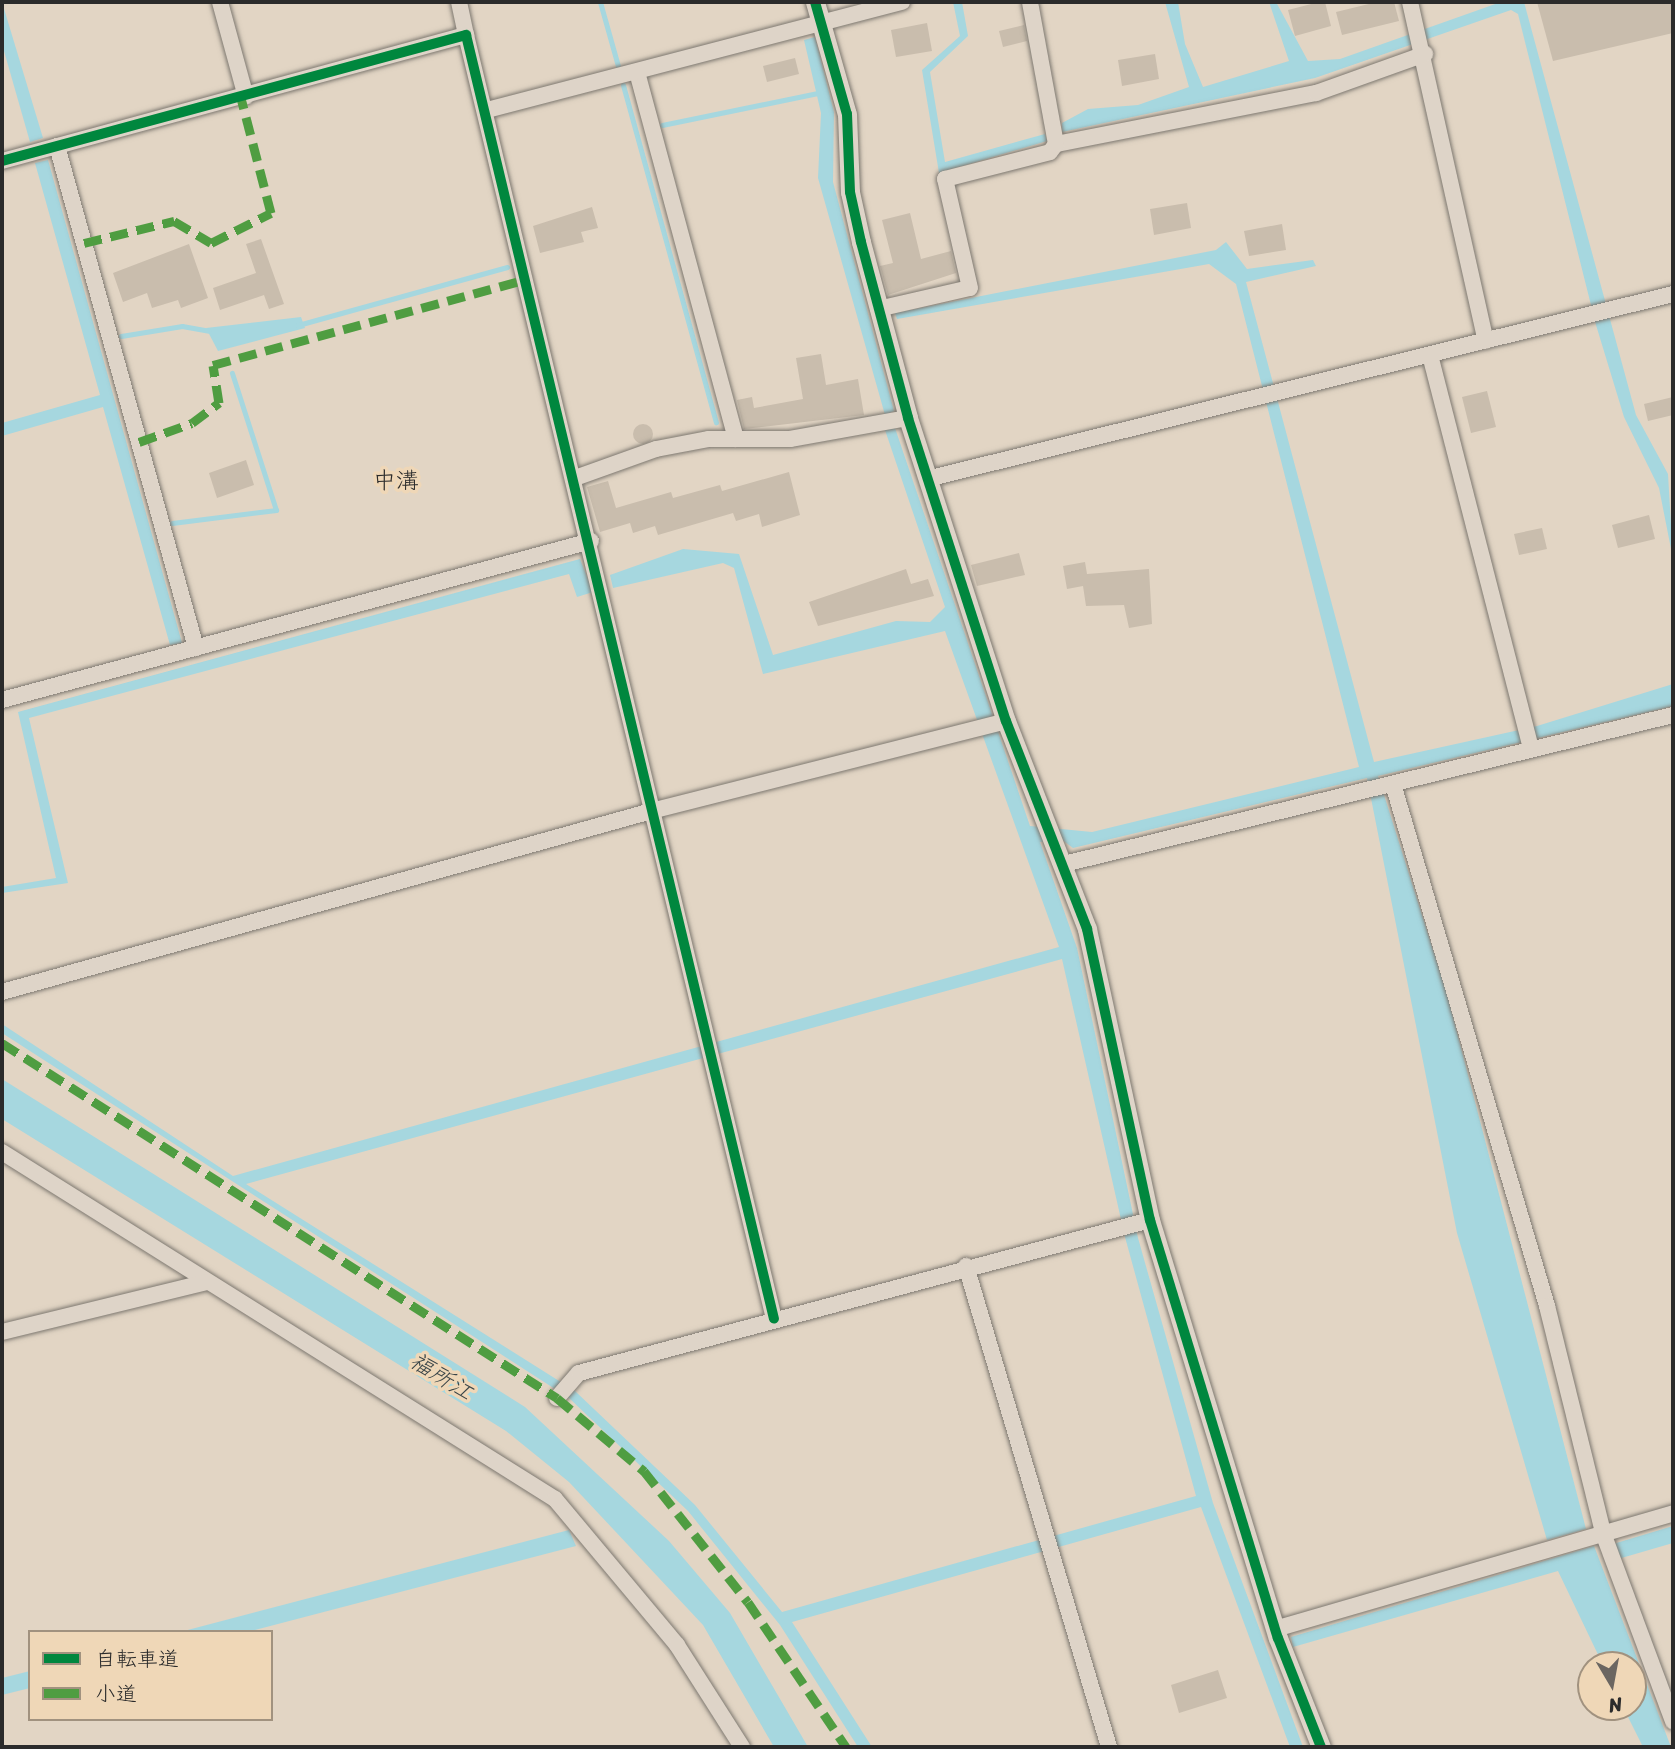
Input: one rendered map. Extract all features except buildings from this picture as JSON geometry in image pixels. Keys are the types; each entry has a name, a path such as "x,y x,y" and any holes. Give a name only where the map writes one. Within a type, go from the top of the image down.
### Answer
{"street":[{"path":"220,2 246,97"},
{"path":"458,2 487,110 655,810 774,1319"},
{"path":"815,2 848,114 850,192 908,418 1006,721 1041,819 1063,864 1087,929 1150,1220 1275,1629 1321,1747"},
{"path":"487,110 902,2"},
{"path":"1030,2 1056,144"},
{"path":"1410,2 1424,50 1486,341"},
{"path":"2,161 246,97 466,35"},
{"path":"878,309 970,288 945,179 1050,152 1056,144 1316,93 1424,50"},
{"path":"637,72 736,439"},
{"path":"57,146 196,648"},
{"path":"927,479 1673,294"},
{"path":"1430,355 1531,748"},
{"path":"575,478 656,449 736,439 790,439 908,418"},
{"path":"2,700 590,541"},
{"path":"1063,864 1673,715"},
{"path":"2,992 655,810 1006,721"},
{"path":"1381,786 1547,1306 1596,1536 1673,1721"},
{"path":"2,1152 555,1499 677,1645 742,1747"},
{"path":"556,1398 579,1373 966,1266 1150,1220"},
{"path":"966,1266 1110,1747"},
{"path":"2,1332 207,1282"},
{"path":"1275,1629 1673,1513"}],"water":[{"path":"2,2 43,138 30,142 2,44"},
{"path":"953,2 962,2 968,36 930,72 945,162 1045,134 1047,141 939,173 922,70 960,36"},
{"path":"1165,2 1178,2 1185,44 1203,87 1289,61 1269,2 1276,2 1308,61 1340,59 1501,2 1524,2 1636,415 1668,474 1673,559 1659,488 1624,417 1596,325 1518,14 1511,10 1315,78 1062,132 1062,123 1088,109 1138,105 1189,87"},
{"path":"815,37 834,112 833,182 894,411 885,415 818,178 821,113 804,40"},
{"path":"48,160 182,643 170,645 103,407 2,436 2,423 100,395 35,163"},
{"path":"1226,242 1247,269 1313,260 1316,266 1246,282 1374,762 1537,726 1673,684 1673,706 1378,776 1447,994 1586,1529 1547,1540 1457,1233 1367,778 1073,848 1061,839 1040,842 1077,948 1138,1238 1213,1503 1303,1747 1290,1747 1201,1507 792,1622 872,1747 858,1747 780,1625 688,1511 569,1398 2,1033 2,1024 233,1176 1059,947 945,631 763,674 734,568 723,563 613,588 610,575 683,549 739,554 773,655 896,621 930,622 945,607 885,430 895,428 1030,826 1092,832 1359,767 1236,284 1209,264 897,319 895,313 1216,250","holes":["1062,959 1125,1237 1196,1496 782,1612 695,1505 575,1391 246,1184"]},
{"path":"301,317 305,328 218,351 206,328"},
{"path":"580,559 593,592 577,597 569,574 29,718 68,883 2,893 2,887 56,878 18,712"},
{"name":"福所江","path":"2,1079 525,1407 669,1541 730,1613 808,1747 774,1747 703,1625 569,1482 506,1431 2,1119"},
{"path":"1673,1526 1673,1543 1618,1559 1613,1544"},
{"path":"569,1530 576,1546 255,1630 188,1630"},
{"path":"1594,1546 1634,1651 1596,1651 1558,1571 1293,1647 1291,1637"},
{"path":"28,1672 28,1688 2,1695 2,1678"},
{"path":"1647,1684 1671,1747 1643,1747 1630,1721 1647,1721"}],"waterway":[{"path":"600,2 618,66"},
{"path":"623,85 716,422"},
{"path":"662,125 818,93"},
{"path":"298,325 507,267"},
{"path":"121,336 182,326 209,331"},
{"path":"172,523 276,510 232,373"}],"marked path":[{"path":"84,243 174,221 211,243 271,213 241,98"},
{"path":"139,442 192,423 219,403 213,365 528,279"},
{"path":"2,1043 557,1398 644,1471 748,1602 846,1747"}],"cycle path":[{"path":"815,2 847,114 850,192 861,242 908,418 1006,721 1087,929 1150,1220 1278,1638 1321,1747"},
{"path":"2,161 466,35 774,1319"}],"district":[{"name":"中溝","path":"396,481"}]}
